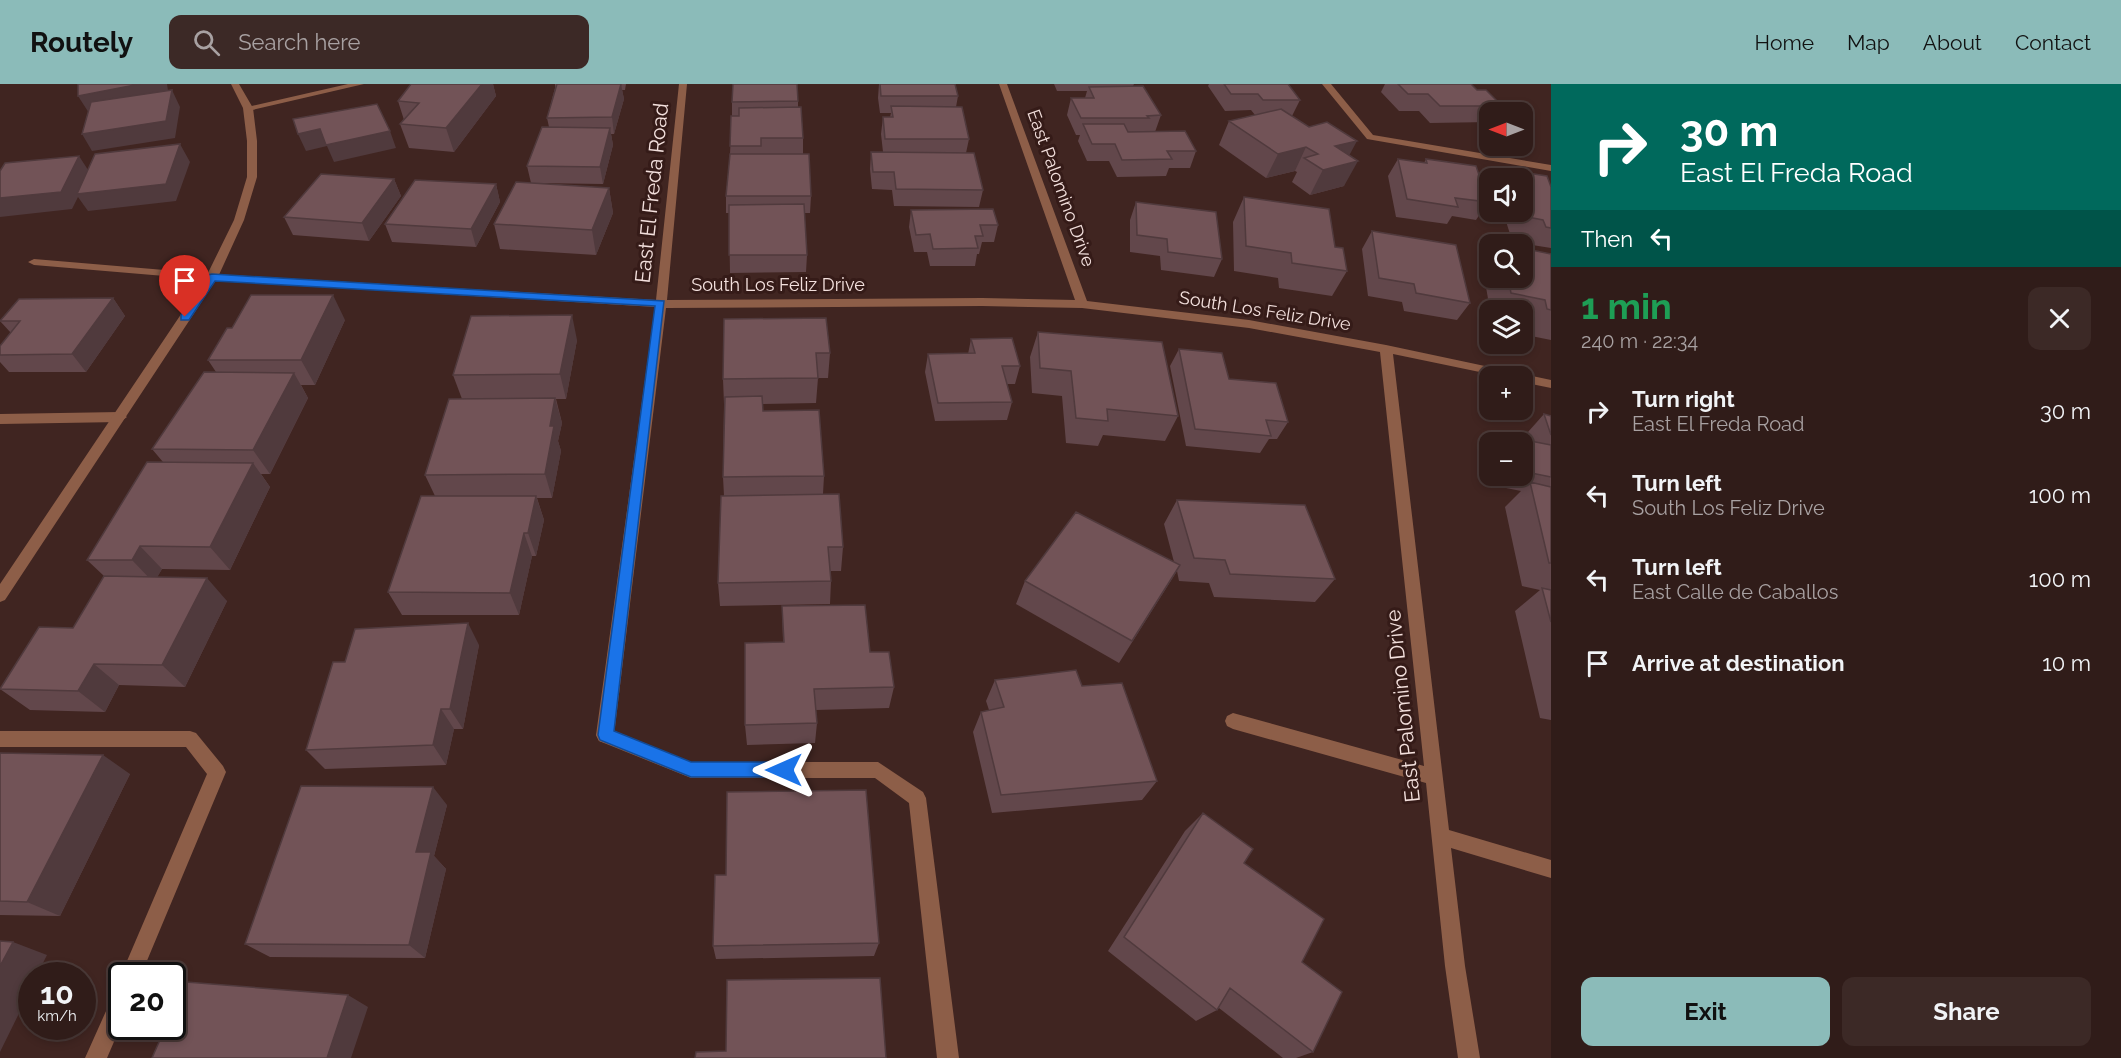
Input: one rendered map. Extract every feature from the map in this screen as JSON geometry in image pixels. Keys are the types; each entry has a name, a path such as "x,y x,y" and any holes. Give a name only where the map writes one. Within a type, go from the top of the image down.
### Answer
{"street":[{"path":"0,596 212,277 239,220 252,177 252,141 248,108 235,84"},
{"path":"248,108 360,84"},
{"name":"East El Freda Road","path":"683,84 661,304 605,735 691,770 878,770 917,798 948,1058"},
{"name":"East Palomino Drive","path":"1003,84 1082,304"},
{"path":"1326,84 1370,137 1551,168"},
{"name":"South Los Feliz Drive","path":"34,262 212,277 661,304 982,302 1082,304 1249,324 1479,368"},
{"name":"East Palomino Drive","path":"1386,349 1455,966 1469,1058"},
{"path":"1533,380 1551,384"},
{"path":"0,420 120,417"},
{"path":"1233,721 1434,777"},
{"path":"0,739 190,739 217,772 137,962"},
{"path":"1440,836 1551,869"},
{"path":"96,1058 108,1030"}],"building":[{"path":"78,84 140,84 78,96"},
{"path":"411,84 482,84 446,128 400,124 419,103 398,101"},
{"path":"557,84 621,84 612,117 547,118"},
{"path":"733,84 797,84 798,101 732,102"},
{"path":"880,84 955,84 958,96 881,96"},
{"path":"1224,84 1288,84 1300,100 1263,100 1258,94 1231,94"},
{"path":"1398,84 1471,84 1477,90 1486,90 1498,102 1479,102 1479,106 1440,106 1428,94 1408,94"},
{"path":"1143,86 1161,115 1147,116 1149,118 1081,118 1071,98 1094,98 1089,87"},
{"path":"172,90 166,121 82,134 91,102"},
{"path":"377,104 390,131 326,145 320,129 298,134 293,119"},
{"path":"891,106 962,107 969,139 885,139 883,117 893,117"},
{"path":"801,107 803,138 761,138 761,146 730,146 731,116 739,116 739,108"},
{"path":"1281,109 1309,127 1327,122 1357,141 1335,146 1358,161 1323,170 1304,158 1318,154 1306,147 1278,154 1229,121"},
{"path":"1083,124 1124,124 1128,132 1185,131 1196,151 1167,151 1172,159 1122,160 1115,144 1092,144"},
{"path":"542,127 610,128 600,167 527,166"},
{"path":"180,144 166,184 77,194 95,154"},
{"path":"871,152 974,153 983,190 896,189 894,172 873,172"},
{"path":"730,154 809,154 811,196 726,196"},
{"path":"79,156 61,192 0,198 0,171 5,163"},
{"path":"1398,159 1427,163 1426,159 1476,166 1479,175 1479,201 1455,198 1458,207 1407,199"},
{"path":"321,174 394,179 362,223 284,217"},
{"path":"1533,174 1547,176 1551,187 1551,228 1546,227 1543,220 1533,218"},
{"path":"415,180 496,184 471,229 385,224"},
{"path":"516,182 609,188 592,230 494,224"},
{"path":"1244,197 1329,209 1335,247 1343,248 1347,271 1292,263 1291,253 1246,246"},
{"path":"1136,202 1216,212 1222,259 1168,252 1167,239 1137,235"},
{"path":"804,204 807,255 729,255 729,205"},
{"path":"993,209 998,225 980,225 983,236 975,236 978,248 933,249 930,234 916,235 911,210"},
{"path":"1372,231 1456,245 1470,303 1416,293 1414,284 1379,278"},
{"path":"1533,250 1551,254 1551,310 1547,309 1545,300 1511,293 1510,288 1533,288"},
{"path":"251,295 333,295 301,360 208,360 227,328 232,328"},
{"path":"113,298 72,354 0,355 0,346 20,321 0,321 19,299"},
{"path":"572,315 560,374 453,375 471,316"},
{"path":"826,318 830,353 816,353 818,378 723,379 724,319"},
{"path":"1038,332 1162,342 1178,416 1107,409 1108,421 1076,418 1071,371 1040,368"},
{"path":"1012,338 1020,366 1002,366 1012,402 938,403 928,354 975,353 971,339"},
{"path":"1179,349 1222,353 1229,379 1276,383 1288,422 1266,420 1271,436 1195,429"},
{"path":"204,372 294,373 253,450 152,449"},
{"path":"762,396 763,411 819,410 824,476 723,477 725,397"},
{"path":"555,398 550,426 554,426 545,474 425,475 449,399"},
{"path":"1544,414 1551,416 1551,435"},
{"path":"1533,442 1551,445 1551,477 1533,473"},
{"path":"147,462 253,463 210,547 140,546 132,560 87,560"},
{"path":"1533,483 1551,487 1551,563 1549,563 1531,486"},
{"path":"839,494 843,547 828,547 831,581 718,583 721,496"},
{"path":"421,496 536,496 528,533 524,533 510,593 388,592"},
{"path":"1177,500 1305,505 1335,579 1230,574 1225,560 1194,558"},
{"path":"1076,512 1180,565 1132,641 1025,581"},
{"path":"104,576 207,578 162,665 94,664 78,691 0,689 39,627 73,628"},
{"path":"1542,588 1551,590 1551,622"},
{"path":"865,605 870,652 889,652 894,687 814,689 817,723 745,725 745,643 784,642 782,606"},
{"path":"468,623 450,709 441,709 433,745 306,750 333,662 345,662 355,629"},
{"path":"1076,670 1082,686 1122,683 1157,781 1001,795 981,712 1004,707 995,680"},
{"path":"0,753 103,755 27,902 0,901"},
{"path":"301,786 433,787 416,852 431,852 409,945 245,944"},
{"path":"866,790 879,943 713,946 715,875 726,875 727,792"},
{"path":"1203,813 1253,849 1244,863 1324,919 1302,962 1342,992 1313,1052 1230,988 1217,1010 1124,937"},
{"path":"0,941 13,942 0,966"},
{"path":"880,978 886,1058 695,1058 696,1052 726,1051 727,980"},
{"path":"186,982 348,995 327,1058 152,1058 160,1040 186,1040"}],"route":[{"path":"185,317 212,277 661,304 605,735 691,770 784,770"}]}
